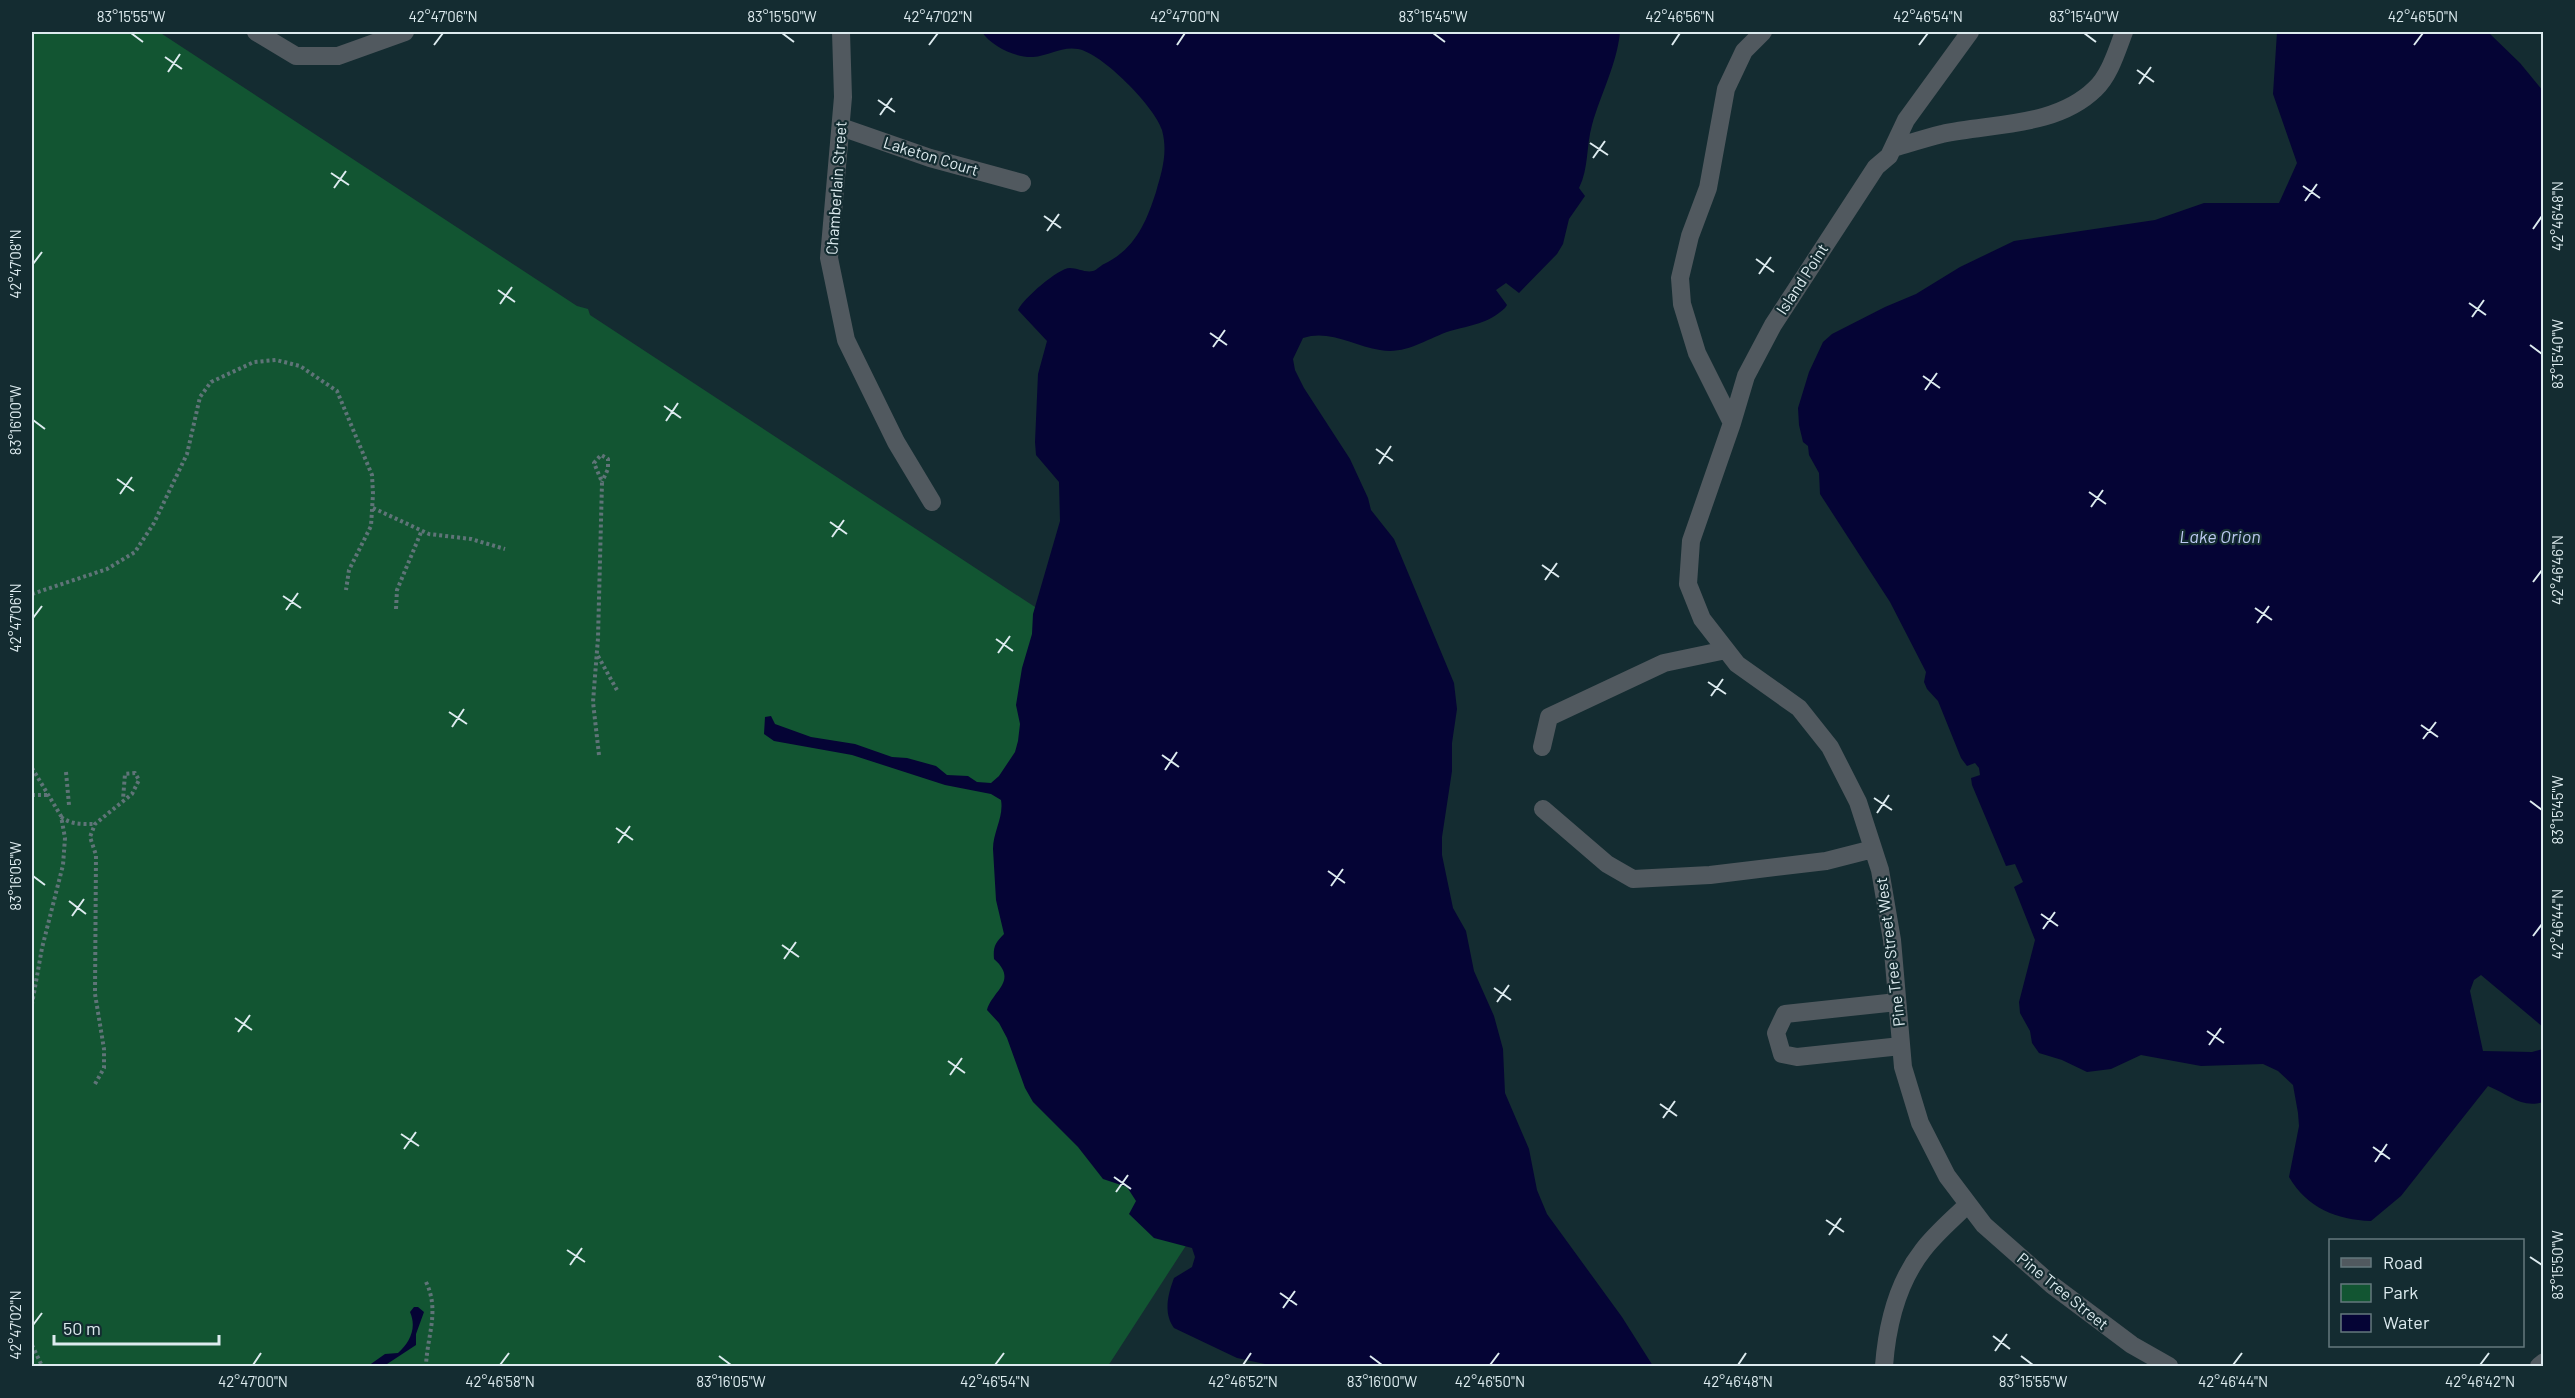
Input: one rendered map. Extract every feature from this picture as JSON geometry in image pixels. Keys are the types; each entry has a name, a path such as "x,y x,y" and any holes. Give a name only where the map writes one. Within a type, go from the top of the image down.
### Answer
{"street":[{"path":"256,32 296,56 338,56 405,32"},
{"name":"Chamberlain Street","path":"841,32 843,97 830,258 846,340 896,442 932,501"},
{"name":"Island Point","path":"1732,423 1746,376 1773,325 1876,167 1889,156 1906,120 1970,32"},
{"path":"1893,148 1942,134 2035,118 2071,108 2097,88 2115,57 2124,32"},
{"path":"1732,423 1697,353 1682,304 1680,278 1690,236 1708,188 1726,89 1752,35"},
{"name":"Laketon Court","path":"841,127 930,158 1022,183"},
{"name":"Pine Tree Street West","path":"1732,423 1691,541 1688,585 1702,619 1737,664 1799,708 1830,747 1858,802 1880,870 1892,940 1903,1067 1920,1123 1947,1176 1968,1204"},
{"path":"1542,747 1549,717 1664,663 1726,650"},
{"path":"1543,809 1607,864 1632,879 1710,874 1816,862 1873,849"},
{"path":"1897,1002 1785,1014 1776,1034 1782,1054 1797,1057 1901,1046"},
{"path":"1884,1366 1886,1334 1903,1283 1923,1250 1968,1204"},
{"name":"Pine Tree Street","path":"1968,1204 1984,1225 2052,1285 2132,1345 2169,1366"},
{"path":"2539,1366 2544,1362"}],"path":[{"path":"32,594 107,569 135,552 154,523 187,454 200,397 211,382 254,362 276,360 300,366 337,391 372,475 371,526 349,570 346,590"},
{"path":"599,755 593,702 597,652 602,482 608,469 608,459 601,455 594,463 602,482"},
{"path":"372,508 429,534 492,543 505,549"},
{"path":"396,609 397,590 422,530"},
{"path":"597,652 601,664 618,692"},
{"path":"32,768 61,816 65,838 63,865 42,948 32,1004"},
{"path":"66,772 69,805"},
{"path":"95,1084 104,1068 104,1049 95,994 96,855 90,837 95,824 132,794 139,780 135,773 125,774 123,799"},
{"path":"32,795 49,795"},
{"path":"61,816 79,825 95,824"},
{"path":"426,1282 431,1293 434,1311 426,1366"},
{"path":"32,1345 42,1366"}],"green space":[{"path":"32,32 159,32 577,306 588,309 590,315 1431,867 1108,1366 32,1366"}],"water":[{"path":"982,32 1620,32 1616,56 1590,133 1584,173 1579,188 1585,196 1569,219 1563,244 1557,254 1519,293 1506,283 1496,290 1507,305 1505,308 1486,321 1450,331 1399,350 1380,350 1332,337 1303,338 1293,359 1295,370 1304,388 1350,459 1371,510 1394,539 1454,683 1457,709 1452,743 1452,771 1442,837 1442,855 1453,908 1466,931 1474,971 1494,1016 1503,1049 1505,1093 1529,1149 1537,1190 1547,1214 1622,1317 1653,1366 1274,1366 1237,1358 1174,1328 1169,1316 1168,1297 1174,1278 1192,1267 1195,1257 1192,1248 1154,1238 1129,1214 1136,1201 1127,1187 1103,1179 1078,1147 1033,1102 1025,1088 1007,1038 999,1023 987,1010 1004,980 1001,967 994,959 995,945 1004,934 996,900 993,849 1002,806 1001,800 991,794 945,785 852,755 774,741 764,734 765,717 771,716 775,724 811,737 855,744 892,757 907,758 936,766 947,775 968,776 977,782 991,783 999,776 1015,752 1020,724 1016,705 1022,668 1032,634 1033,614 1060,521 1059,482 1036,455 1035,442 1038,374 1047,341 1018,310 1033,292 1058,273 1070,268 1094,270 1115,258 1131,243 1143,224 1156,192 1162,169 1164,138 1157,120 1139,95 1113,70 1088,53 1072,48 1026,57 998,46"},
{"name":"Lake Orion","path":"2277,32 2488,32 2520,63 2543,91 2543,1027 2481,975 2474,980 2470,991 2483,1051 2532,1052 2543,1049 2543,1102 2528,1104 2488,1086 2401,1196 2371,1221 2346,1218 2324,1210 2305,1197 2289,1177 2299,1126 2298,1113 2293,1085 2278,1071 2263,1064 2201,1066 2141,1055 2111,1069 2087,1072 2062,1060 2039,1053 2032,1043 2030,1031 2020,1013 2019,1002 2035,940 2014,887 2023,882 2015,864 2006,866 1972,785 1971,778 1980,775 1979,768 1975,763 1967,766 1961,758 1938,701 1924,682 1926,672 1890,602 1820,494 1819,473 1809,455 1808,446 1803,442 1799,425 1798,408 1809,372 1823,342 1832,334 1916,294 1960,267 2014,241 2155,220 2204,203 2279,203 2297,163 2273,94"},
{"path":"414,1307 424,1312 416,1334 416,1345 384,1366 368,1366 385,1354 398,1353 406,1344 413,1324 410,1312"}]}
